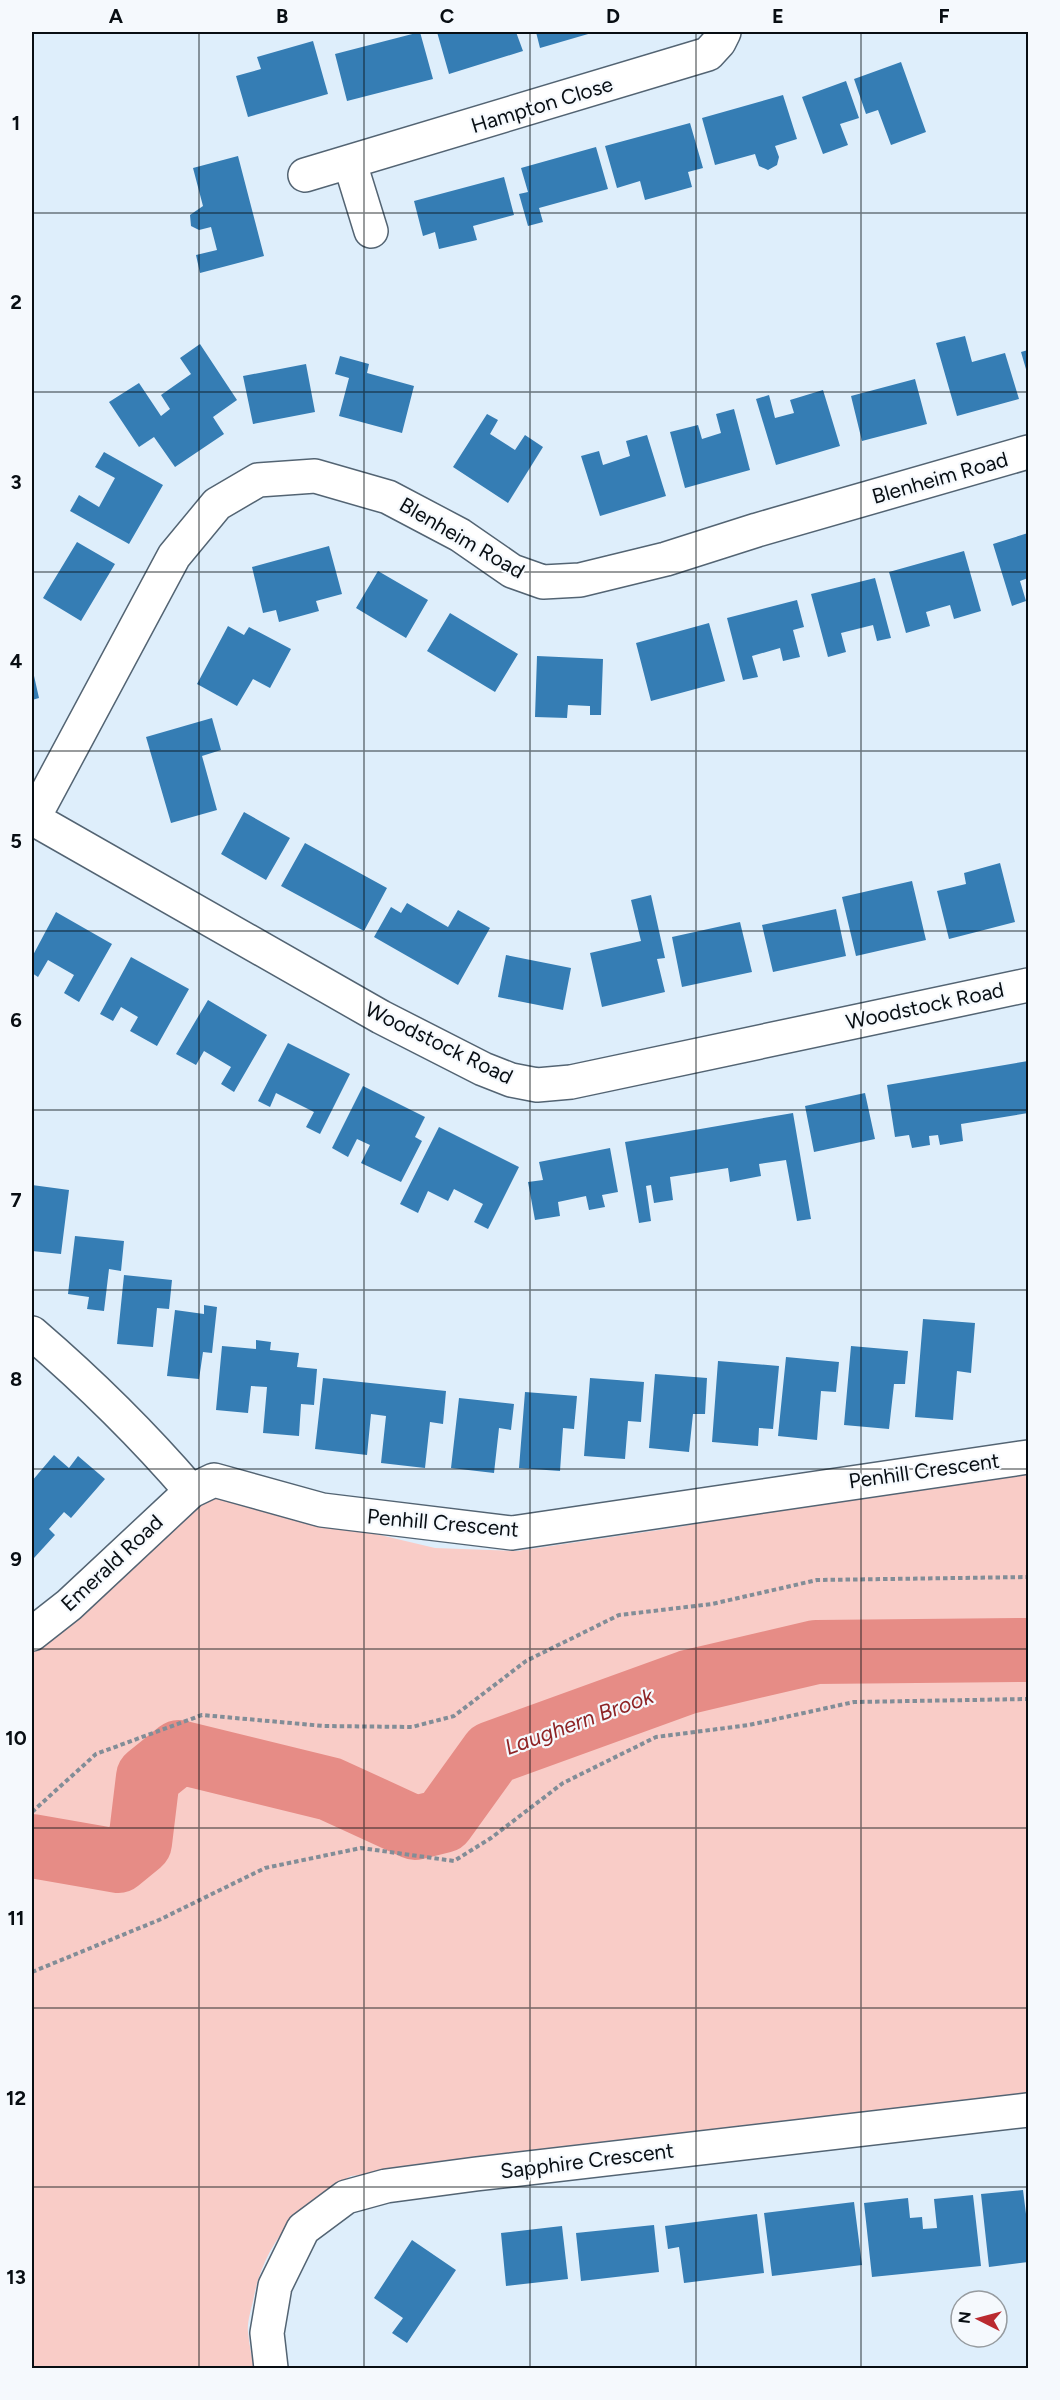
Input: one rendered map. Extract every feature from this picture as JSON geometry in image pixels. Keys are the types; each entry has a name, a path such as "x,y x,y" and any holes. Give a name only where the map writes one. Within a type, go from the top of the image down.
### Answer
{"street":[{"name":"Hampton Close","path":"305,175 708,54 719,42 724,32"},
{"path":"350,163 371,231"},
{"name":"Blenheim Road","path":"32,819 174,556 217,504 258,480 315,476 388,496 460,536 512,571 543,582 580,580 666,559 757,530 1029,453"},
{"name":"Woodstock Road","path":"32,819 381,1017 483,1069 511,1080 537,1085 571,1082 1029,985"},
{"path":"32,1333 79,1374 145,1438 191,1491"},
{"name":"Penhill Crescent","path":"191,1491 214,1480 322,1510 512,1533 1029,1457"},
{"name":"Emerald Road","path":"32,1634 69,1605 191,1491"},
{"name":"Sapphire Crescent","path":"271,2368 267,2333 274,2286 303,2229 345,2197 386,2186 476,2174 1029,2110"}],"path":[{"path":"32,1812 96,1754 202,1715 324,1726 412,1727 454,1716 526,1661 619,1615 712,1604 817,1580 1029,1577"},
{"path":"32,1972 159,1920 265,1868 361,1848 454,1861 491,1838 563,1783 656,1737 749,1725 854,1702 1029,1699"}],"shaded area":[{"path":"1028,1472 1028,2093 351,2176 300,2212 275,2242 258,2280 248,2324 254,2368 32,2368 32,1652 207,1494 435,1548 517,1551 679,1527 818,1500"}],"building":[{"path":"420,32 433,79 347,101 335,54"},
{"path":"437,32 516,32 523,51 449,74"},
{"path":"536,32 595,32 540,48"},
{"path":"313,41 328,94 248,117 236,76 261,69 257,57"},
{"path":"901,62 926,132 891,145 878,110 866,114 854,79"},
{"path":"846,81 859,118 840,124 848,145 823,154 802,97"},
{"path":"783,95 797,139 775,146 779,157 777,165 768,170 759,166 755,154 715,165 702,118"},
{"path":"690,123 703,168 688,172 692,187 645,200 640,181 617,188 605,146"},
{"path":"596,147 608,189 539,208 543,222 528,226 519,194 528,192 521,168"},
{"path":"238,156 264,256 200,273 196,255 217,250 211,227 199,230 191,226 190,215 203,206 193,168"},
{"path":"504,177 514,215 473,226 477,240 439,249 435,232 423,236 414,201"},
{"path":"965,336 972,362 1005,353 1019,399 957,416 936,343"},
{"path":"200,344 237,400 213,417 224,434 175,467 154,437 139,447 109,402 139,383 161,416 170,409 161,395 191,374 180,358"},
{"path":"1028,350 1028,376 1021,352"},
{"path":"340,356 369,364 367,373 414,386 402,433 339,416 349,378 335,374"},
{"path":"306,364 315,412 253,424 243,376"},
{"path":"915,379 927,424 862,441 851,396"},
{"path":"823,390 840,446 776,465 756,399 769,395 775,418 794,413 790,400"},
{"path":"734,409 750,470 685,488 670,432 698,425 702,439 721,433 716,414"},
{"path":"487,414 498,420 490,434 515,450 525,435 543,447 508,503 453,467"},
{"path":"647,435 666,496 600,516 581,456 599,451 603,465 630,456 626,441"},
{"path":"104,452 163,485 129,544 70,511 79,495 99,507 115,478 95,467"},
{"path":"1028,533 1028,578 1020,581 1026,601 1012,606 993,544"},
{"path":"77,542 115,564 81,621 43,598"},
{"path":"329,546 342,594 316,601 319,611 279,622 276,610 263,613 252,567"},
{"path":"964,551 981,611 954,619 950,605 926,612 930,626 906,633 889,572"},
{"path":"378,571 428,600 406,638 356,608"},
{"path":"875,578 891,638 877,641 873,625 841,633 846,652 828,657 811,594"},
{"path":"797,600 804,627 793,630 800,657 783,661 780,648 752,656 758,677 743,680 727,618"},
{"path":"450,613 518,654 495,692 427,651"},
{"path":"709,623 725,681 651,701 636,643"},
{"path":"228,626 244,635 249,627 291,649 270,688 253,679 237,706 197,684"},
{"path":"537,656 603,659 601,715 590,715 590,706 568,705 567,718 535,717"},
{"path":"32,667 39,698 32,700"},
{"path":"212,718 221,750 202,756 217,810 171,823 146,737"},
{"path":"244,812 290,838 266,880 221,854"},
{"path":"305,843 387,888 364,931 281,886"},
{"path":"1000,863 1015,922 949,939 937,891 966,884 964,873"},
{"path":"912,881 926,940 856,956 842,897"},
{"path":"651,895 665,958 657,959 665,992 602,1007 590,953 641,941 631,900"},
{"path":"407,903 448,927 458,910 490,928 458,985 374,937 391,907 401,913"},
{"path":"836,909 846,956 773,972 762,925"},
{"path":"56,912 112,944 79,1002 64,993 74,975 48,960 38,977 32,973 32,957"},
{"path":"740,922 752,972 682,987 672,937"},
{"path":"506,955 571,968 563,1010 498,997"},
{"path":"131,957 189,989 157,1046 130,1031 138,1017 121,1007 113,1021 100,1014"},
{"path":"208,1000 267,1035 234,1092 221,1084 231,1067 204,1051 196,1065 176,1054"},
{"path":"288,1043 350,1074 320,1134 306,1127 314,1112 276,1093 270,1107 258,1101"},
{"path":"1028,1061 1028,1113 961,1124 963,1141 940,1145 938,1135 929,1136 930,1145 912,1148 909,1135 895,1137 887,1085"},
{"path":"363,1086 425,1117 415,1137 422,1141 401,1182 361,1163 370,1145 357,1139 348,1157 332,1148"},
{"path":"865,1093 875,1139 814,1152 805,1106"},
{"path":"793,1113 811,1219 797,1221 786,1160 759,1164 761,1176 730,1182 728,1168 670,1177 673,1200 654,1203 651,1185 646,1186 651,1221 639,1223 625,1142"},
{"path":"439,1127 519,1167 488,1229 474,1222 483,1204 454,1189 448,1201 428,1191 418,1213 400,1204"},
{"path":"610,1148 618,1192 602,1195 605,1207 589,1210 586,1196 558,1202 560,1216 535,1220 528,1182 543,1180 539,1162"},
{"path":"32,1185 69,1190 61,1254 32,1251"},
{"path":"75,1236 124,1241 121,1271 109,1269 104,1311 87,1309 89,1297 68,1294"},
{"path":"124,1275 172,1280 169,1309 157,1308 153,1347 117,1344"},
{"path":"204,1305 217,1307 212,1353 203,1352 199,1379 167,1376 175,1310 204,1314"},
{"path":"923,1319 975,1323 971,1373 957,1371 953,1420 915,1417"},
{"path":"256,1340 271,1342 270,1350 299,1353 297,1367 317,1369 314,1405 301,1404 299,1436 263,1433 267,1387 251,1386 248,1413 216,1410 222,1346 256,1349"},
{"path":"851,1346 908,1351 905,1384 894,1384 889,1429 844,1425"},
{"path":"786,1357 839,1362 836,1392 821,1391 817,1440 778,1436"},
{"path":"718,1361 779,1366 773,1429 759,1428 758,1446 712,1442"},
{"path":"655,1374 707,1378 705,1414 693,1414 689,1452 649,1448"},
{"path":"323,1378 446,1391 443,1424 430,1422 425,1468 381,1463 386,1416 371,1414 367,1455 315,1449"},
{"path":"590,1378 644,1382 641,1422 628,1421 625,1459 584,1456"},
{"path":"525,1392 577,1396 574,1429 563,1428 560,1471 519,1468"},
{"path":"459,1398 514,1404 511,1430 499,1428 494,1473 451,1468"},
{"path":"54,1455 69,1468 78,1456 105,1479 71,1518 64,1512 49,1529 55,1535 34,1558 32,1556 32,1481"},
{"path":"1023,2190 1026,2214 1028,2214 1028,2262 989,2267 981,2194"},
{"path":"973,2195 981,2266 872,2277 864,2203 908,2198 910,2218 922,2217 923,2229 937,2228 934,2199"},
{"path":"854,2202 862,2265 772,2276 764,2213"},
{"path":"757,2214 764,2273 684,2283 679,2247 668,2249 665,2226"},
{"path":"654,2225 659,2272 581,2281 576,2233"},
{"path":"562,2226 568,2279 506,2286 501,2233"},
{"path":"412,2240 456,2270 407,2343 392,2333 403,2318 374,2298"}],"waterway":[{"name":"Laughern Brook","path":"32,1846 118,1861 140,1843 148,1777 179,1752 330,1789 415,1828 443,1821 492,1753 688,1682 816,1652 1028,1650"}]}
